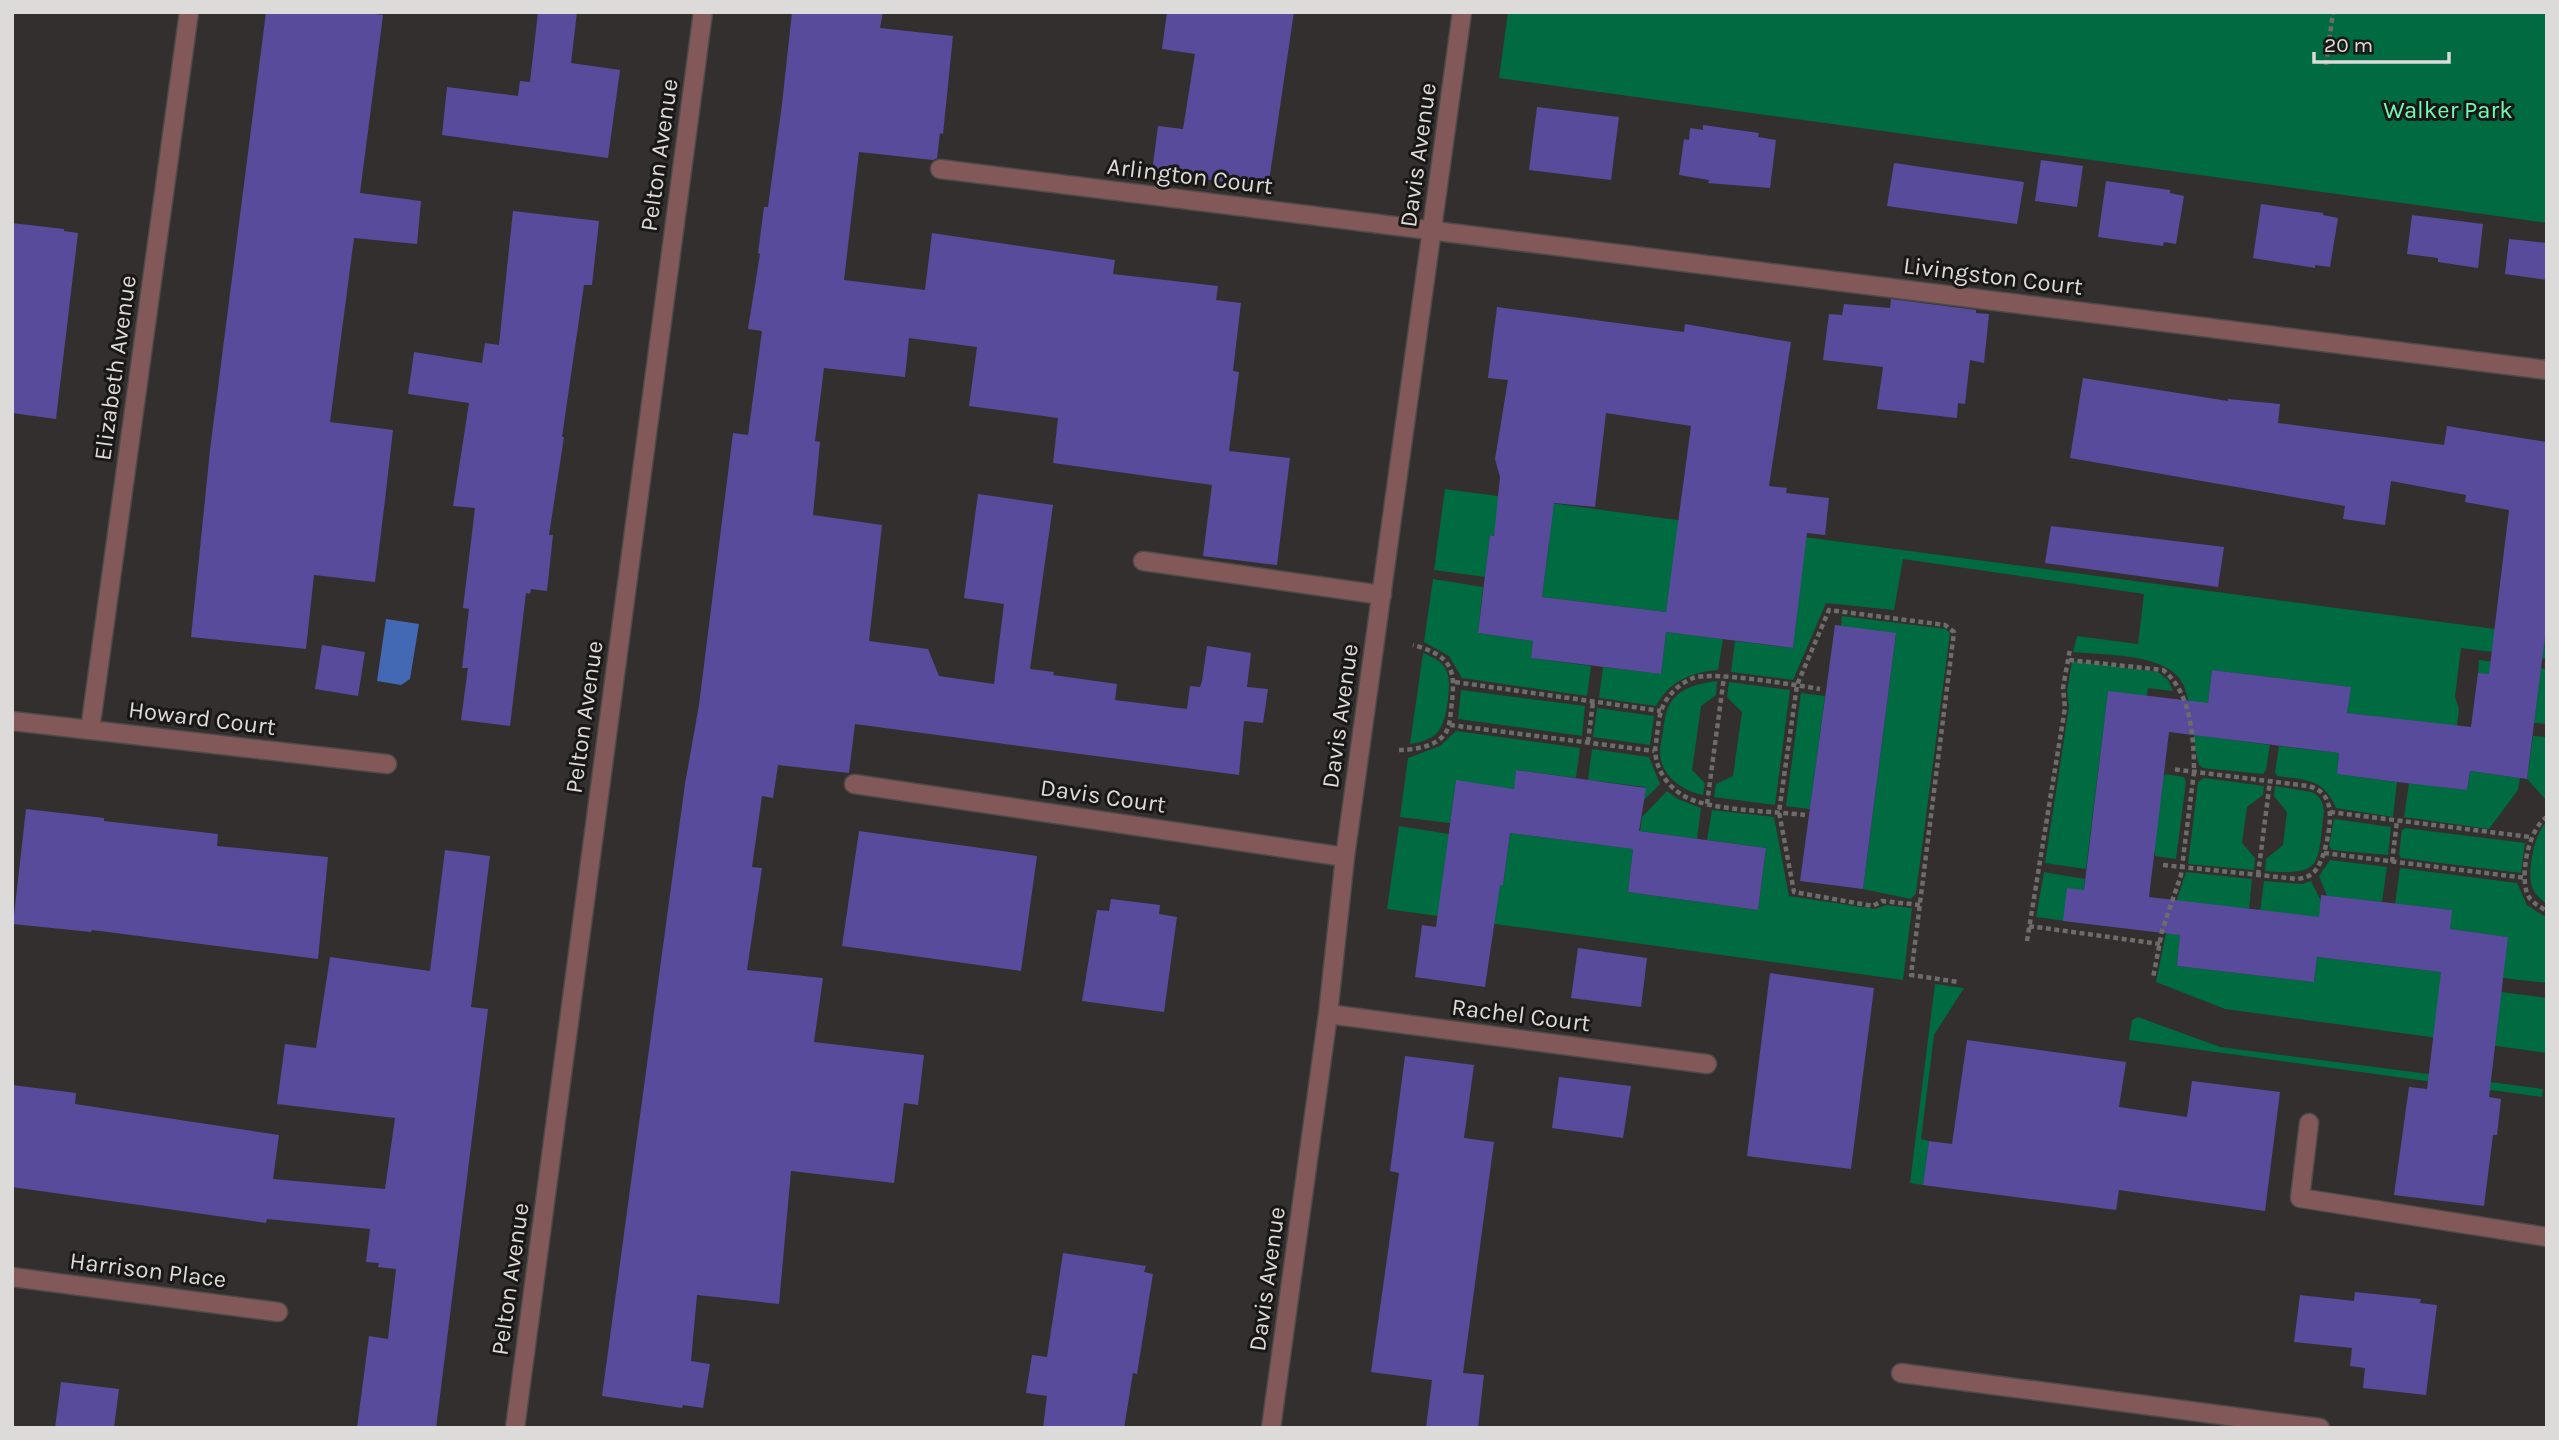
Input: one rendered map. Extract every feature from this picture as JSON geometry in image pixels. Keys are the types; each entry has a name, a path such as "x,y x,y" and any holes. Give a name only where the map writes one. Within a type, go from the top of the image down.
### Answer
{"street":[{"name":"Elizabeth Avenue","path":"90,730 189,12"},
{"name":"Pelton Avenue","path":"515,1428 703,12"},
{"name":"Davis Avenue","path":"1271,1428 1328,1014 1345,857 1462,12"},
{"name":"Arlington Court","path":"940,169 1433,231"},
{"name":"Livingston Court","path":"1433,231 2547,370"},
{"path":"1143,561 1382,595"},
{"name":"Howard Court","path":"12,721 387,764"},
{"name":"Davis Court","path":"854,784 1345,857"},
{"name":"Rachel Court","path":"1328,1014 1707,1064"},
{"path":"2309,1123 2300,1198 2547,1237"},
{"name":"Harrison Place","path":"12,1277 278,1312"},
{"path":"1901,1373 2320,1428"}],"path":[{"path":"2326,65 2333,12"},
{"path":"1920,905 1882,901 1873,906 1794,892 1779,812 1797,685 1829,610 1945,625 1954,632 1920,905 1911,975 1958,982"},
{"path":"1399,750 1413,750 1437,741 1444,736 1450,725 1455,682 1449,666 1442,657 1413,645"},
{"path":"2027,941 2065,708 2063,688 2070,649"},
{"path":"2069,660 2163,670 2175,679 2184,699 2190,724 2194,772 2182,867 2153,978"},
{"path":"1707,804 1724,677"},
{"path":"1805,815 1707,804 1686,797 1670,786 1654,751 1661,711 1675,689 1695,678 1724,677 1820,689"},
{"path":"1455,682 1661,711"},
{"path":"1587,743 1593,702"},
{"path":"1450,725 1654,751"},
{"path":"2163,865 2297,879 2306,877 2314,872 2324,853 2330,813 2328,803 2316,788 2172,769"},
{"path":"2258,875 2270,781"},
{"path":"2330,813 2530,837"},
{"path":"2547,817 2530,837 2526,878 2527,892 2532,902 2547,911"},
{"path":"2392,862 2397,821"},
{"path":"2324,853 2526,878"},
{"path":"2029,926 2160,944"}],"green space":[{"name":"Walker Park","path":"1508,12 2547,12 2547,223 1499,78"},
{"path":"1445,489 2547,636 2547,659 2461,648 2455,697 2459,709 2457,726 2347,713 2350,687 2212,670 2204,736 2270,745 2263,774 2203,768 2197,757 2187,694 2177,675 2166,667 2135,658 2073,652 2077,636 2138,644 2144,594 1903,559 1894,610 1826,603 1793,680 1731,672 1735,641 1793,648 1800,587 1672,571 1666,612 1542,597 1549,543 1490,535 1485,577 1434,570"},
{"path":"1433,579 1483,587 1478,633 1533,641 1531,658 1591,666 1587,696 1462,678 1449,656 1424,642"},
{"path":"1842,616 1946,629 1950,633 1916,893 1911,899 1863,889 1896,634 1841,626"},
{"path":"1666,632 1723,639 1718,670 1682,679 1668,690 1656,706 1599,698 1603,667 1661,674"},
{"path":"1423,653 1438,661 1446,670 1449,683 1448,700 1445,718 1439,731 1428,739 1410,744"},
{"path":"2479,660 2547,669 2547,724 2534,723 2539,680 2478,673"},
{"path":"2072,661 2158,672 2168,680 2173,691 2148,688 2147,696 2108,692 2086,869 2045,863 2069,707 2067,691"},
{"path":"1717,681 1716,695 1701,706 1692,770 1705,783 1703,795 1681,786 1668,775 1661,761 1660,747 1670,703 1691,687"},
{"path":"1729,682 1790,690 1775,805 1714,797 1716,784 1733,776 1742,712 1727,697"},
{"path":"1461,690 1585,706 1582,736 1458,719"},
{"path":"1801,693 1825,696 1810,809 1786,806"},
{"path":"1597,708 1654,716 1650,745 1593,737"},
{"path":"1456,731 1580,748 1576,778 1517,770 1514,789 1456,781 1450,823 1400,817 1408,758 1440,746"},
{"path":"2533,736 2547,737 2547,801 2527,779"},
{"path":"2279,746 2339,753 2337,774 2397,782 2393,817 2336,808 2326,791 2312,782 2277,776 2275,772"},
{"path":"1592,749 1649,757 1660,784 1644,800 1645,787 1588,780"},
{"path":"2470,771 2520,778 2518,790 2489,829 2404,817 2409,783 2467,790"},
{"path":"2165,774 2184,777 2186,782 2176,859 2155,856 2155,852 2152,852 2161,777"},
{"path":"2204,778 2264,786 2263,795 2247,807 2242,843 2255,858 2254,870 2188,864 2198,782"},
{"path":"2275,786 2311,792 2322,802 2324,811 2318,855 2308,868 2299,871 2265,871 2266,859 2283,845 2287,812 2274,796"},
{"path":"1667,791 1678,799 1701,808 1697,839 1640,831 1642,817"},
{"path":"1712,810 1774,817 1789,896 1875,909 1886,905 1912,908 1903,980 1387,909 1399,826 1449,834 1443,877 1503,885 1510,833 1633,849 1628,892 1758,910 1766,848 1707,840"},
{"path":"2334,819 2391,827 2388,855 2332,850 2329,846"},
{"path":"2547,822 2547,904 2533,890 2530,872 2538,834"},
{"path":"2405,828 2525,843 2521,873 2401,858 2399,854 2402,830"},
{"path":"2330,860 2387,867 2382,902 2327,896 2319,876"},
{"path":"2400,868 2517,883 2527,905 2547,918 2547,983 2503,978 2507,937 2450,929 2451,910 2395,904"},
{"path":"2044,872 2085,879 2080,923 2036,917"},
{"path":"2186,872 2252,879 2249,909 2184,902 2177,966 2314,982 2317,957 2441,972 2501,992 2547,998 2547,1053 2225,1009 2156,982 2166,933"},
{"path":"2264,881 2302,884 2311,881 2321,901 2319,917 2260,911"},
{"path":"1935,984 1964,988 1934,1035 1921,1139 1929,1141 1923,1185 1910,1183"},
{"path":"2138,1017 2220,1047 2543,1089 2542,1097 2129,1040 2132,1020"}],"water":[{"path":"386,619 419,624 410,679 401,685 377,681"}],"building":[{"path":"266,12 359,12 383,15 360,193 421,201 417,244 354,238 330,422 393,430 385,500 375,582 314,575 306,649 191,637 210,450"},
{"path":"538,12 577,12 571,63 620,70 608,158 442,135 447,87 518,96 520,81 530,82"},
{"path":"792,12 883,12 880,28 953,36 943,134 940,133 937,158 933,160 859,152 844,280 925,290 932,233 1115,260 1113,274 1218,286 1216,300 1241,303 1233,371 1239,372 1229,451 1290,458 1277,565 1203,556 1212,485 1053,463 1058,418 969,406 977,347 909,338 905,377 824,368 815,441 820,442 813,515 882,525 869,641 928,649 939,676 994,684 1004,604 964,598 978,494 1053,505 1030,669 1117,684 1115,700 1187,709 1190,686 1200,687 1202,681 1207,646 1251,653 1247,687 1268,689 1263,723 1244,721 1239,775 855,724 849,773 778,765 773,798 762,796 752,867 762,868 747,970 823,978 814,1042 924,1055 918,1105 904,1103 894,1183 791,1171 779,1304 697,1295 691,1361 710,1364 703,1408 683,1405 682,1408 602,1396 685,784 699,705 733,433 748,435 762,331 748,329 760,254 764,207 768,207"},
{"path":"1167,12 1294,12 1268,188 1152,172 1158,126 1183,129 1195,54 1162,49"},
{"path":"1537,107 1619,117 1611,180 1529,170"},
{"path":"1703,125 1759,133 1758,137 1776,140 1770,188 1708,183 1709,180 1679,175 1684,139 1689,140 1690,128 1703,130"},
{"path":"2041,160 2083,166 2077,207 2035,201"},
{"path":"1894,163 2024,182 2017,224 1887,206"},
{"path":"2106,181 2170,190 2170,193 2184,196 2176,244 2164,242 2163,246 2098,237"},
{"path":"2261,204 2323,213 2338,218 2330,267 2315,265 2315,268 2253,258"},
{"path":"513,211 599,221 592,285 584,285 562,437 549,535 553,535 547,591 531,589 530,594 526,593 510,726 461,720 468,668 462,668 469,609 463,608 475,508 453,506 469,403 408,394 414,352 482,363 485,343 499,345"},
{"path":"2412,215 2483,224 2478,268 2407,254"},
{"path":"12,223 78,233 56,419 12,413"},
{"path":"2509,239 2547,243 2547,280 2505,274"},
{"path":"1891,299 1989,314 1984,363 1970,360 1965,404 1958,403 1957,418 1877,409 1883,367 1823,360 1829,314 1842,315 1844,304 1890,308"},
{"path":"1497,307 1684,332 1685,324 1791,342 1769,486 1787,488 1786,493 1829,498 1825,535 1807,533 1793,648 1666,632 1661,674 1531,658 1533,641 1478,633 1490,535 1494,536 1500,477 1495,459 1508,380 1488,378","holes":["1606,413 1691,426 1666,612 1542,597 1554,503 1595,507"]},
{"path":"2083,378 2228,401 2280,404 2278,423 2444,445 2447,426 2547,442 2547,621 2527,779 2470,771 2467,790 2397,782 2337,774 2339,753 2169,732 2149,897 2319,917 2321,895 2452,910 2450,929 2508,937 2489,1097 2501,1099 2497,1135 2493,1135 2484,1206 2394,1195 2409,1087 2427,1089 2441,972 2317,957 2314,982 2177,966 2180,935 2063,921 2067,888 2084,890 2108,691 2208,703 2212,670 2351,687 2347,713 2471,727 2478,673 2489,674 2509,510 2465,502 2466,495 2391,481 2385,525 2343,519 2345,506 2070,458"},
{"path":"2051,526 2224,547 2218,587 2045,563"},
{"path":"1835,625 1896,633 1863,889 1800,881"},
{"path":"322,645 365,652 358,696 315,689"},
{"path":"1516,770 1646,788 1639,831 1766,848 1758,910 1628,892 1633,849 1510,833 1485,987 1415,977 1422,925 1436,927 1456,780 1514,789"},
{"path":"26,809 218,834 217,846 328,857 318,959 92,930 13,924"},
{"path":"859,831 1037,856 1021,971 842,946"},
{"path":"445,850 490,856 471,1007 488,1009 436,1428 357,1428 369,1336 388,1339 396,1269 378,1267 379,1263 366,1262 370,1229 267,1219 266,1223 12,1187 12,1085 76,1093 75,1104 279,1135 273,1179 385,1189 395,1118 277,1104 285,1044 316,1048 330,957 430,971"},
{"path":"1111,899 1160,905 1159,914 1177,917 1164,1012 1082,1001 1097,910 1109,911"},
{"path":"1578,948 1647,958 1641,1007 1571,998"},
{"path":"1770,973 1874,988 1851,1169 1747,1156"},
{"path":"1967,1040 2126,1062 2119,1107 2187,1117 2192,1081 2280,1092 2265,1211 2119,1190 2116,1210 1923,1185 1929,1141 1952,1144"},
{"path":"1405,1056 1474,1065 1464,1138 1494,1142 1463,1373 1484,1375 1478,1428 1426,1428 1432,1380 1371,1372 1399,1173 1390,1171"},
{"path":"1559,1077 1631,1086 1623,1138 1552,1128"},
{"path":"1063,1253 1146,1266 1144,1272 1153,1274 1137,1374 1133,1373 1124,1428 1043,1428 1047,1396 1026,1393 1032,1355 1047,1357"},
{"path":"2355,1292 2421,1299 2420,1303 2437,1305 2426,1395 2363,1388 2365,1368 2350,1366 2352,1348 2294,1342 2300,1295 2354,1301"},
{"path":"61,1382 119,1389 114,1428 55,1428"}]}
